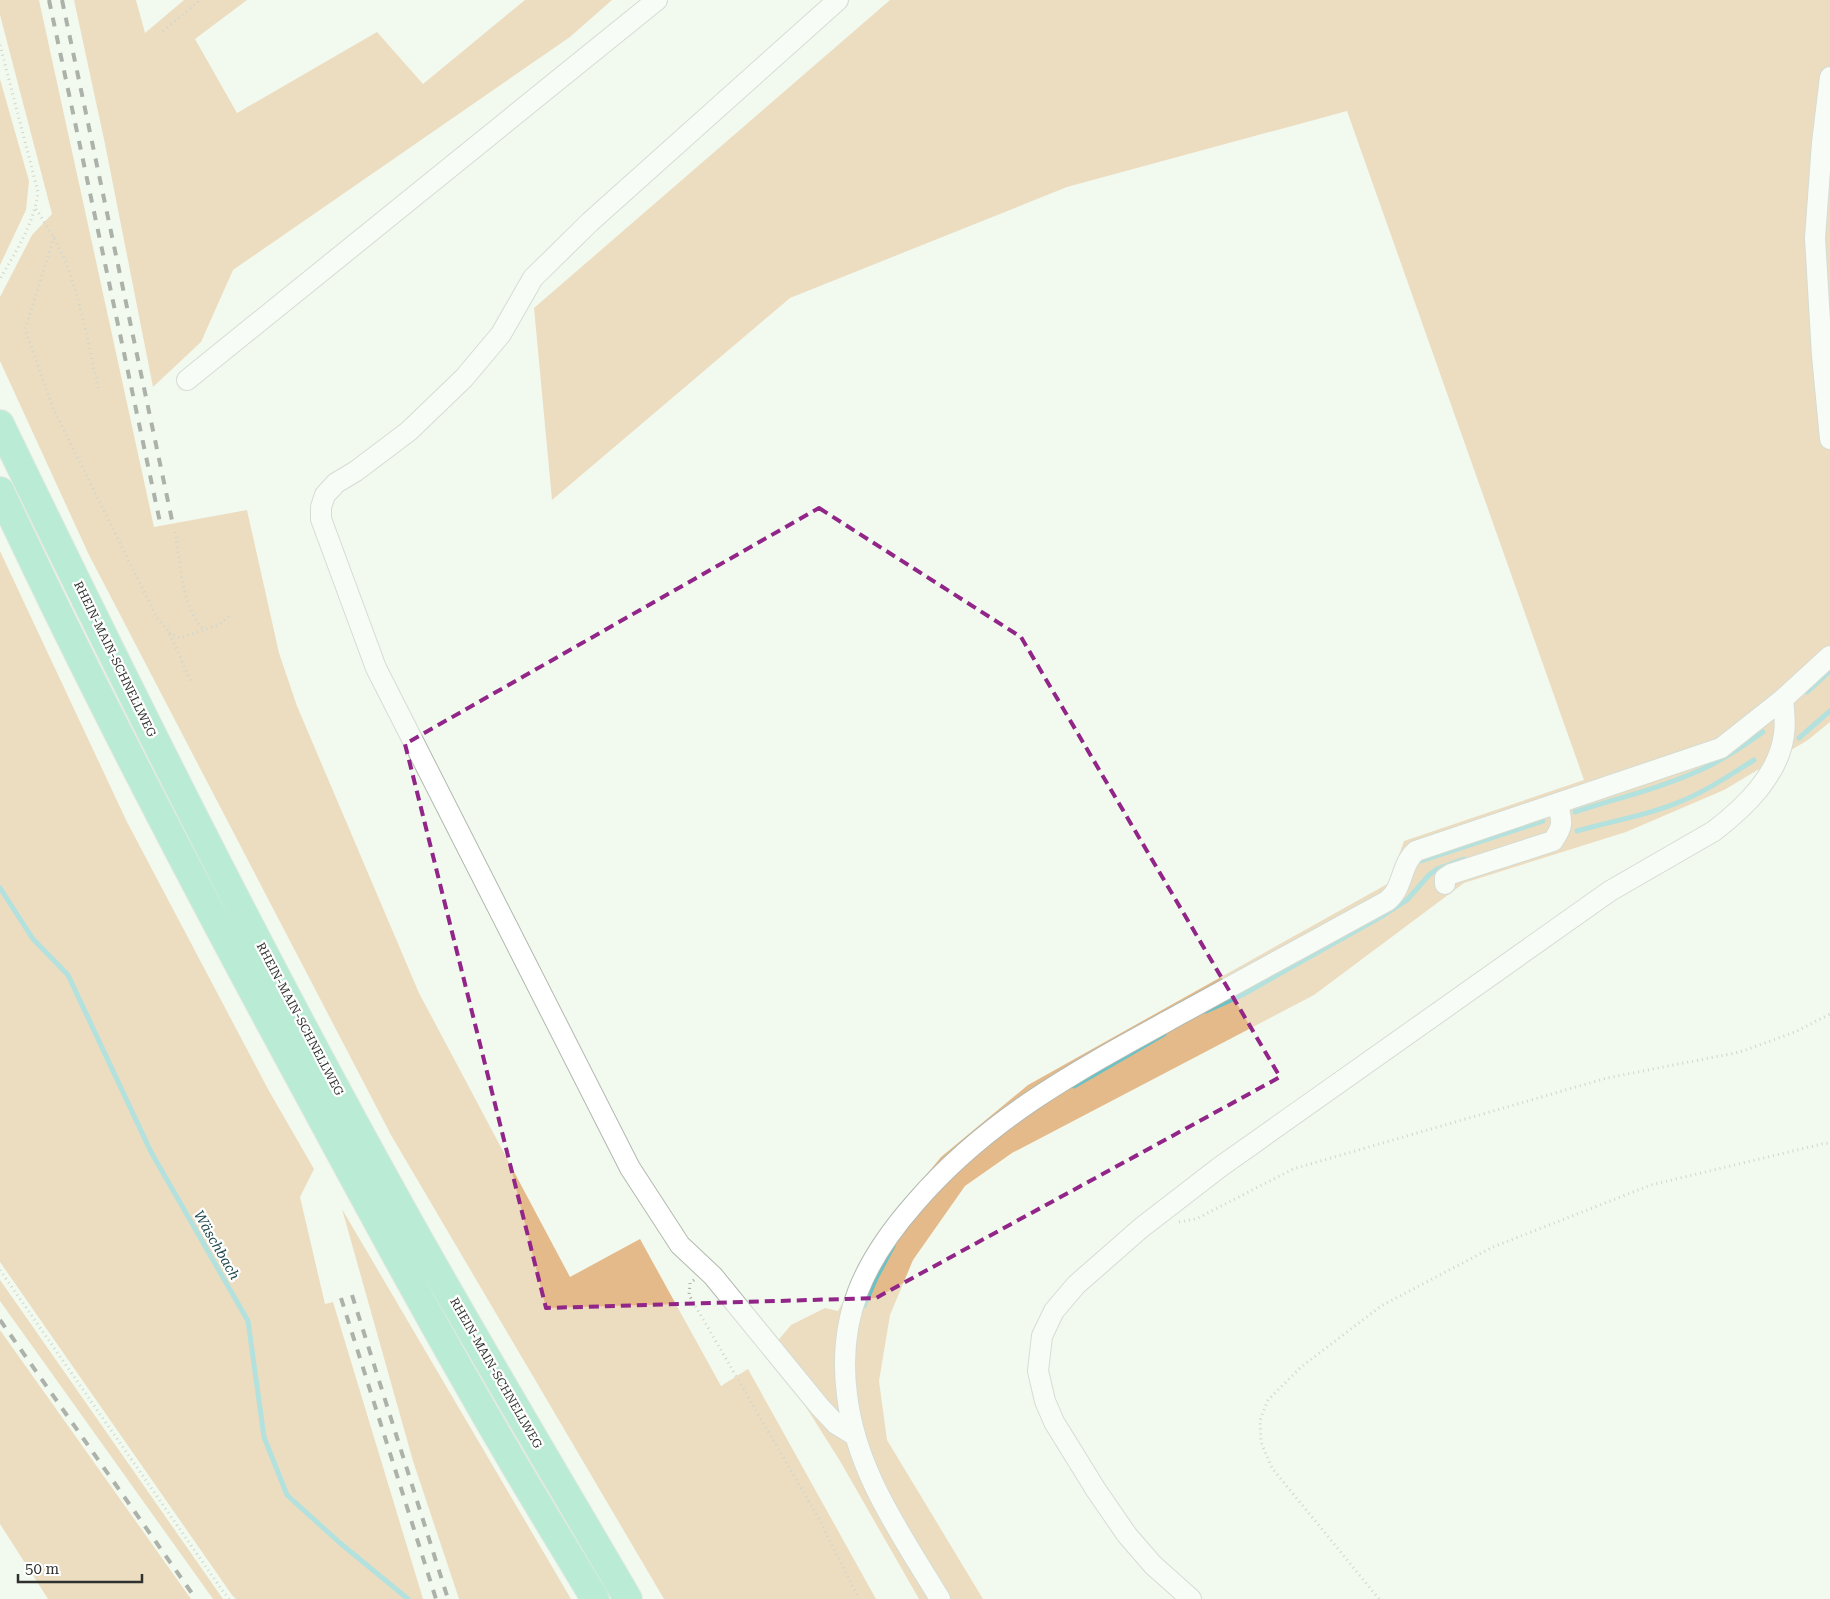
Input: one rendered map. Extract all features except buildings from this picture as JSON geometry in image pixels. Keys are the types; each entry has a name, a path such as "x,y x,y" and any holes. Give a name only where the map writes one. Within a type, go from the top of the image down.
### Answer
{"highway":[{"name":"RHEIN-MAIN-SCHNELLWEG","path":"0,424 162,755 298,1016 409,1222 628,1599"},
{"path":"0,491 134,766 264,1013 497,1434 595,1599"}],"lane":[{"path":"187,380 657,0"},
{"path":"838,0 590,222 534,278 501,334 464,378 409,431 356,471 336,483 325,495 321,507 321,519 376,668 630,1168 680,1245 713,1276 820,1407 836,1424 854,1435"},
{"path":"1830,76 1822,143 1815,238 1822,355 1830,438"},
{"path":"940,1599 881,1501 861,1458 854,1435 847,1394 845,1353 846,1332 858,1291 877,1253 902,1218 932,1183 975,1143 1032,1099 1093,1062 1387,901 1398,890 1406,864 1416,851 1721,748 1784,699 1830,656"},
{"path":"1191,1599 1153,1565 1127,1535 1096,1490 1054,1422 1045,1401 1038,1371 1042,1336 1054,1311 1076,1285 1134,1234 1220,1167 1610,891 1714,831 1726,822 1759,790 1774,764 1781,749 1784,734 1784,699"},
{"path":"1444,884 1445,878 1451,874 1553,841 1562,829 1558,804"}],"path":[{"path":"163,31 200,0"},
{"path":"0,45 38,192 36,208 22,241 0,279"},
{"path":"36,208 54,237 66,263 76,293 99,391"},
{"path":"54,237 25,329 53,408 157,618 169,632 192,684"},
{"path":"175,532 185,596 190,610 203,629"},
{"path":"169,632 180,638 218,625 232,614"},
{"path":"1178,1222 1196,1219 1293,1169 1607,1078 1740,1052 1795,1032 1830,1014"},
{"path":"1379,1599 1272,1468 1260,1442 1260,1420 1268,1400 1301,1367 1381,1306 1493,1247 1652,1185 1830,1143"},
{"path":"0,1270 229,1599"},
{"path":"713,1276 700,1275 690,1283 689,1295 819,1519 859,1599"}],"highlighted area":[{"path":"819,508 1021,637 1280,1077 876,1298 546,1308 405,744"}],"shaded area":[{"path":"0,0 39,0 154,527 247,510 279,653 297,706 419,993 570,1277 640,1239 721,1386 748,1369 876,1599 664,1599 391,1135 89,555 0,361 0,297 32,235 52,214 0,15"},
{"path":"74,0 136,0 145,33 184,0 247,0 195,39 237,113 377,32 423,84 525,0 612,0 570,37 233,270 201,342 153,387 105,144"},
{"path":"890,0 1830,0 1830,722 1808,740 1724,790 1626,832 1464,883 1314,995 1012,1153 965,1186 913,1260 890,1315 879,1381 887,1440 983,1599 919,1599 840,1461 770,1350 791,1325 825,1308 838,1311 882,1229 941,1157 1028,1085 1389,883 1404,841 1584,780 1347,111 1067,187 790,298 552,500 534,308"},
{"path":"0,79 29,181 26,210 0,265"},
{"path":"0,551 127,822 269,1091 314,1169 300,1197 325,1304 333,1302 423,1599 236,1599 0,1262"},
{"path":"342,1209 571,1599 459,1599 413,1461"},
{"path":"0,1280 223,1599 213,1599 0,1301"},
{"path":"0,1330 191,1599 48,1599 0,1524"}],"waterway":[{"path":"1807,692 1830,671"},
{"path":"1799,738 1830,711"},
{"path":"1575,812 1691,774 1722,759 1763,732"},
{"path":"1577,831 1671,805 1702,792 1754,760"},
{"path":"1420,861 1543,821"},
{"path":"1206,1011 1242,995 1384,915 1407,900 1429,875 1437,869 1464,859"},
{"name":"Wäschbach","path":"0,888 33,939 68,975 151,1152 248,1321 264,1437 287,1495 340,1543 408,1599"},
{"path":"1074,1086 1164,1034"},
{"path":"864,1306 893,1246"}],"railway":[{"path":"49,0 161,527"},
{"path":"62,0 173,525"},
{"path":"352,1295 448,1599"},
{"path":"341,1298 436,1599"},
{"path":"0,1320 196,1599"}]}
